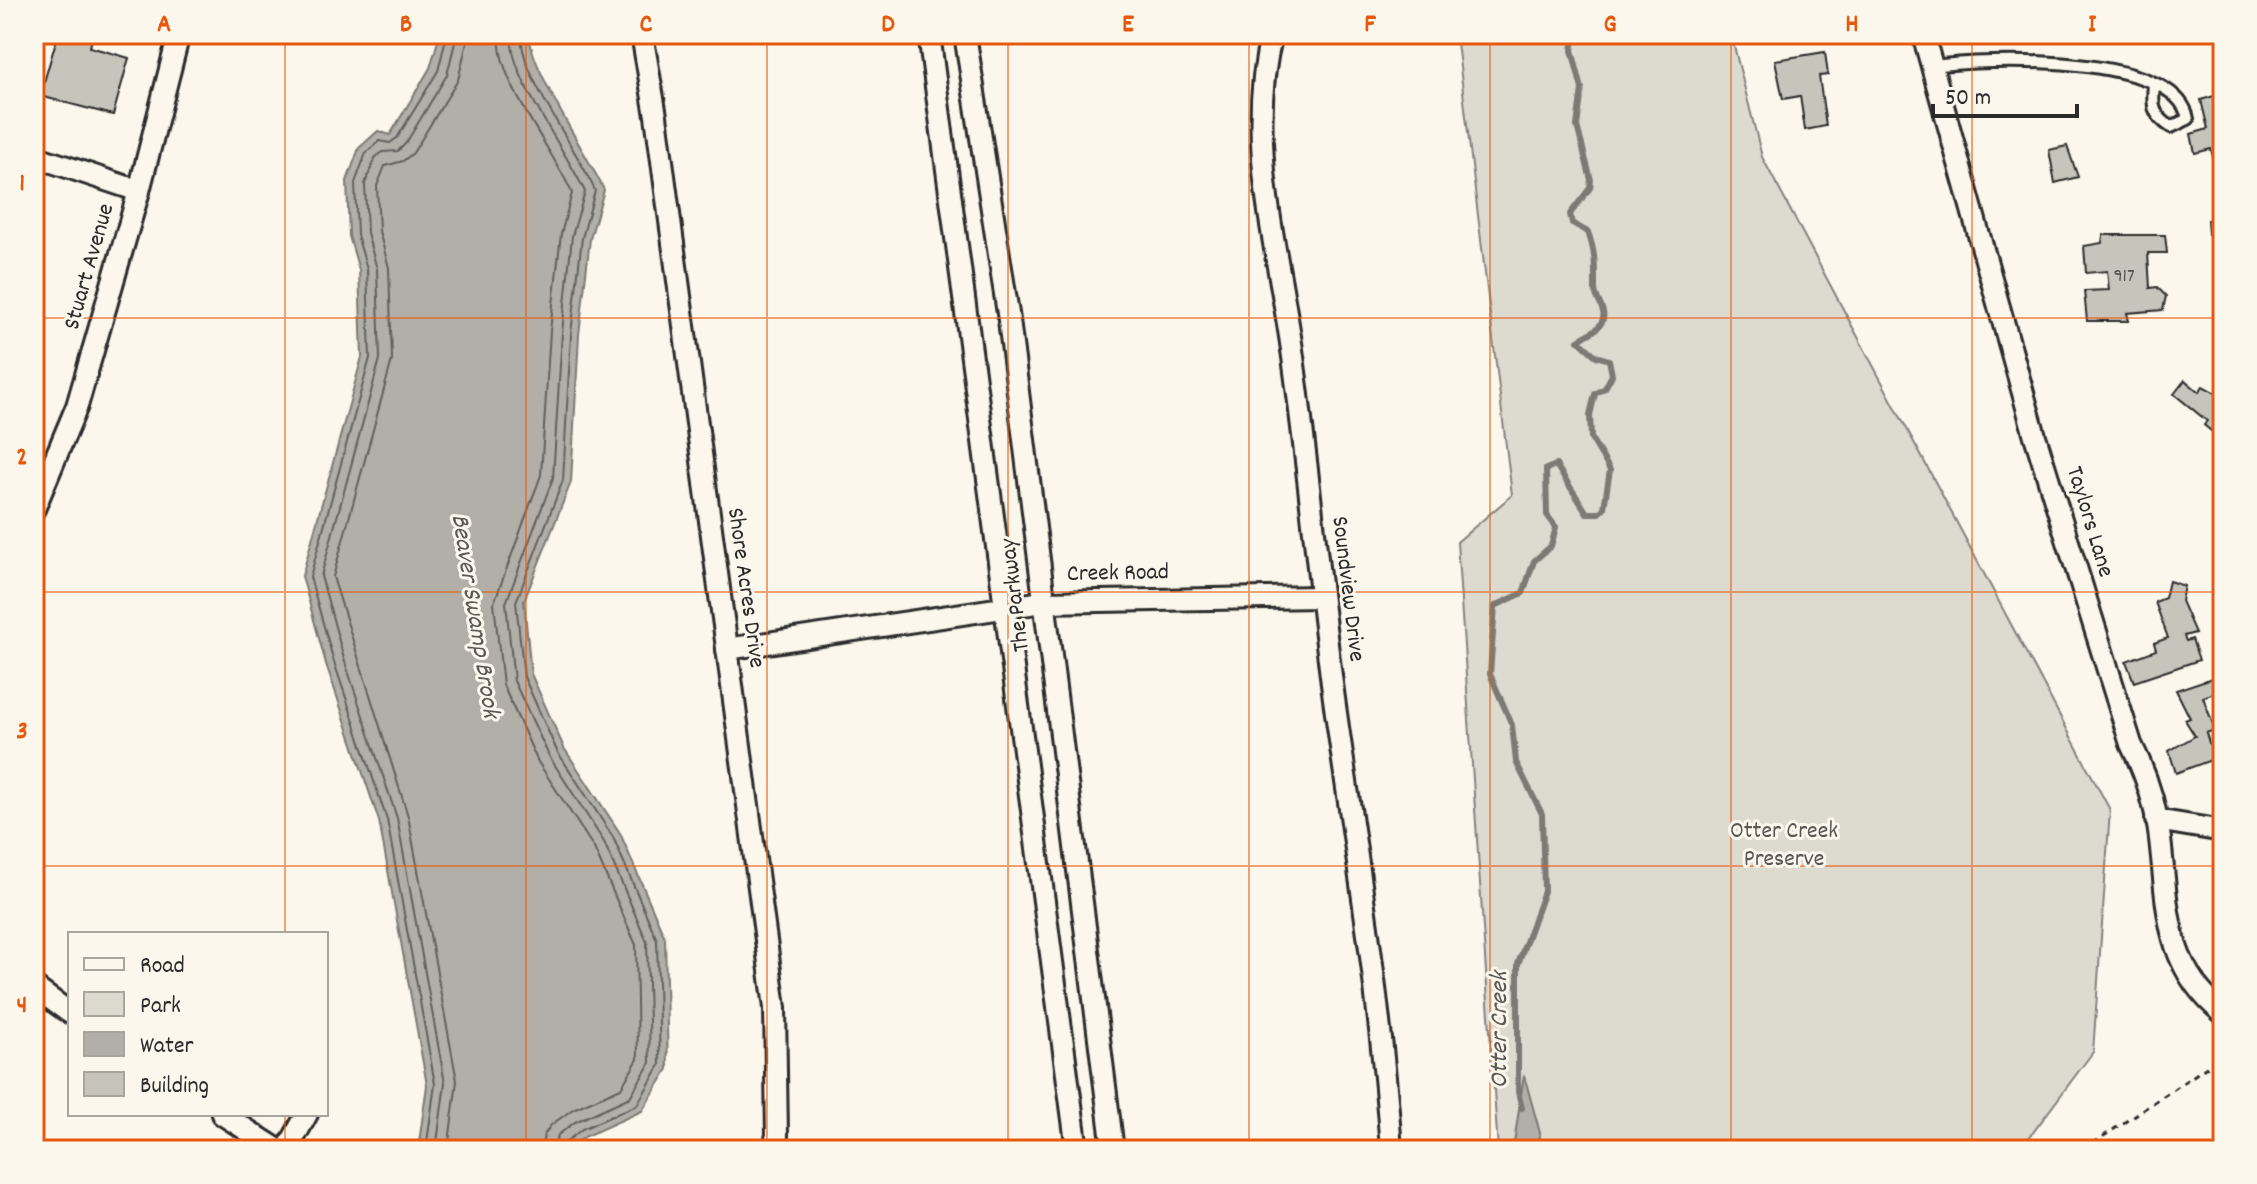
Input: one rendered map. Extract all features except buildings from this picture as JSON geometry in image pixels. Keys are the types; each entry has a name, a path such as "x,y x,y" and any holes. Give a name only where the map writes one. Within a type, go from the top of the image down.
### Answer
{"street":[{"name":"Stuart Avenue","path":"34,509 77,406 139,191 179,34"},
{"name":"Shore Acres Drive","path":"642,34 659,131 775,1008 777,1136 772,1150"},
{"name":"The Parkway","path":"929,34 1077,1150"},
{"name":"The Parkway","path":"965,34 1009,320 1113,1150"},
{"name":"Soundview Drive","path":"1272,34 1265,60 1260,137 1293,358 1321,597 1383,1031 1391,1150"},
{"name":"Taylors Lane","path":"1923,34 2035,436 2131,744 2146,773 2156,820 2167,923 2183,966 2209,1002 2223,1013"},
{"path":"34,156 139,191"},
{"name":"Creek Road","path":"727,649 1043,602 1321,597"},
{"path":"2156,820 2223,831"},
{"path":"34,987 68,1012"},
{"path":"1060,1024 1095,1022"},
{"path":"1066,1071 1102,1069"},
{"path":"225,1116 278,1150"},
{"path":"287,1150 306,1116"}],"lane":[{"path":"1932,66 1961,62 2096,68 2130,72 2154,83"}],"path":[{"path":"2083,1150 2223,1056"}],"green space":[{"name":"Otter Creek Preserve","path":"1456,34 1731,34 1762,157 2110,810 2093,1052 2020,1150 1498,1150 1457,542 1512,495"}],"water":[{"name":"Beaver Swamp Brook","path":"440,34 530,34 531,47 548,87 604,190 590,239 579,335 571,482 524,601 531,674 564,748 620,833 665,938 668,1069 642,1111 586,1136 567,1150 418,1150 427,1085 379,821 326,664 302,576 362,357 359,270 349,236 347,181 359,148 378,131 390,135 430,68"},
{"path":"1524,1075 1540,1133 1540,1150 1513,1150"}],"waterway":[{"name":"Otter Creek","path":"1522,1108 1518,1092 1518,964 1544,891 1542,814 1516,762 1512,725 1490,674 1495,606 1523,593 1534,561 1551,546 1556,527 1547,515 1546,469 1556,465 1587,513 1599,513 1604,508 1610,470 1591,438 1590,415 1595,394 1605,388 1612,375 1609,360 1596,356 1578,340 1598,327 1603,316 1596,293 1594,254 1588,232 1572,223 1570,214 1590,188 1591,180 1577,126 1582,89 1572,50 1575,34"}]}
